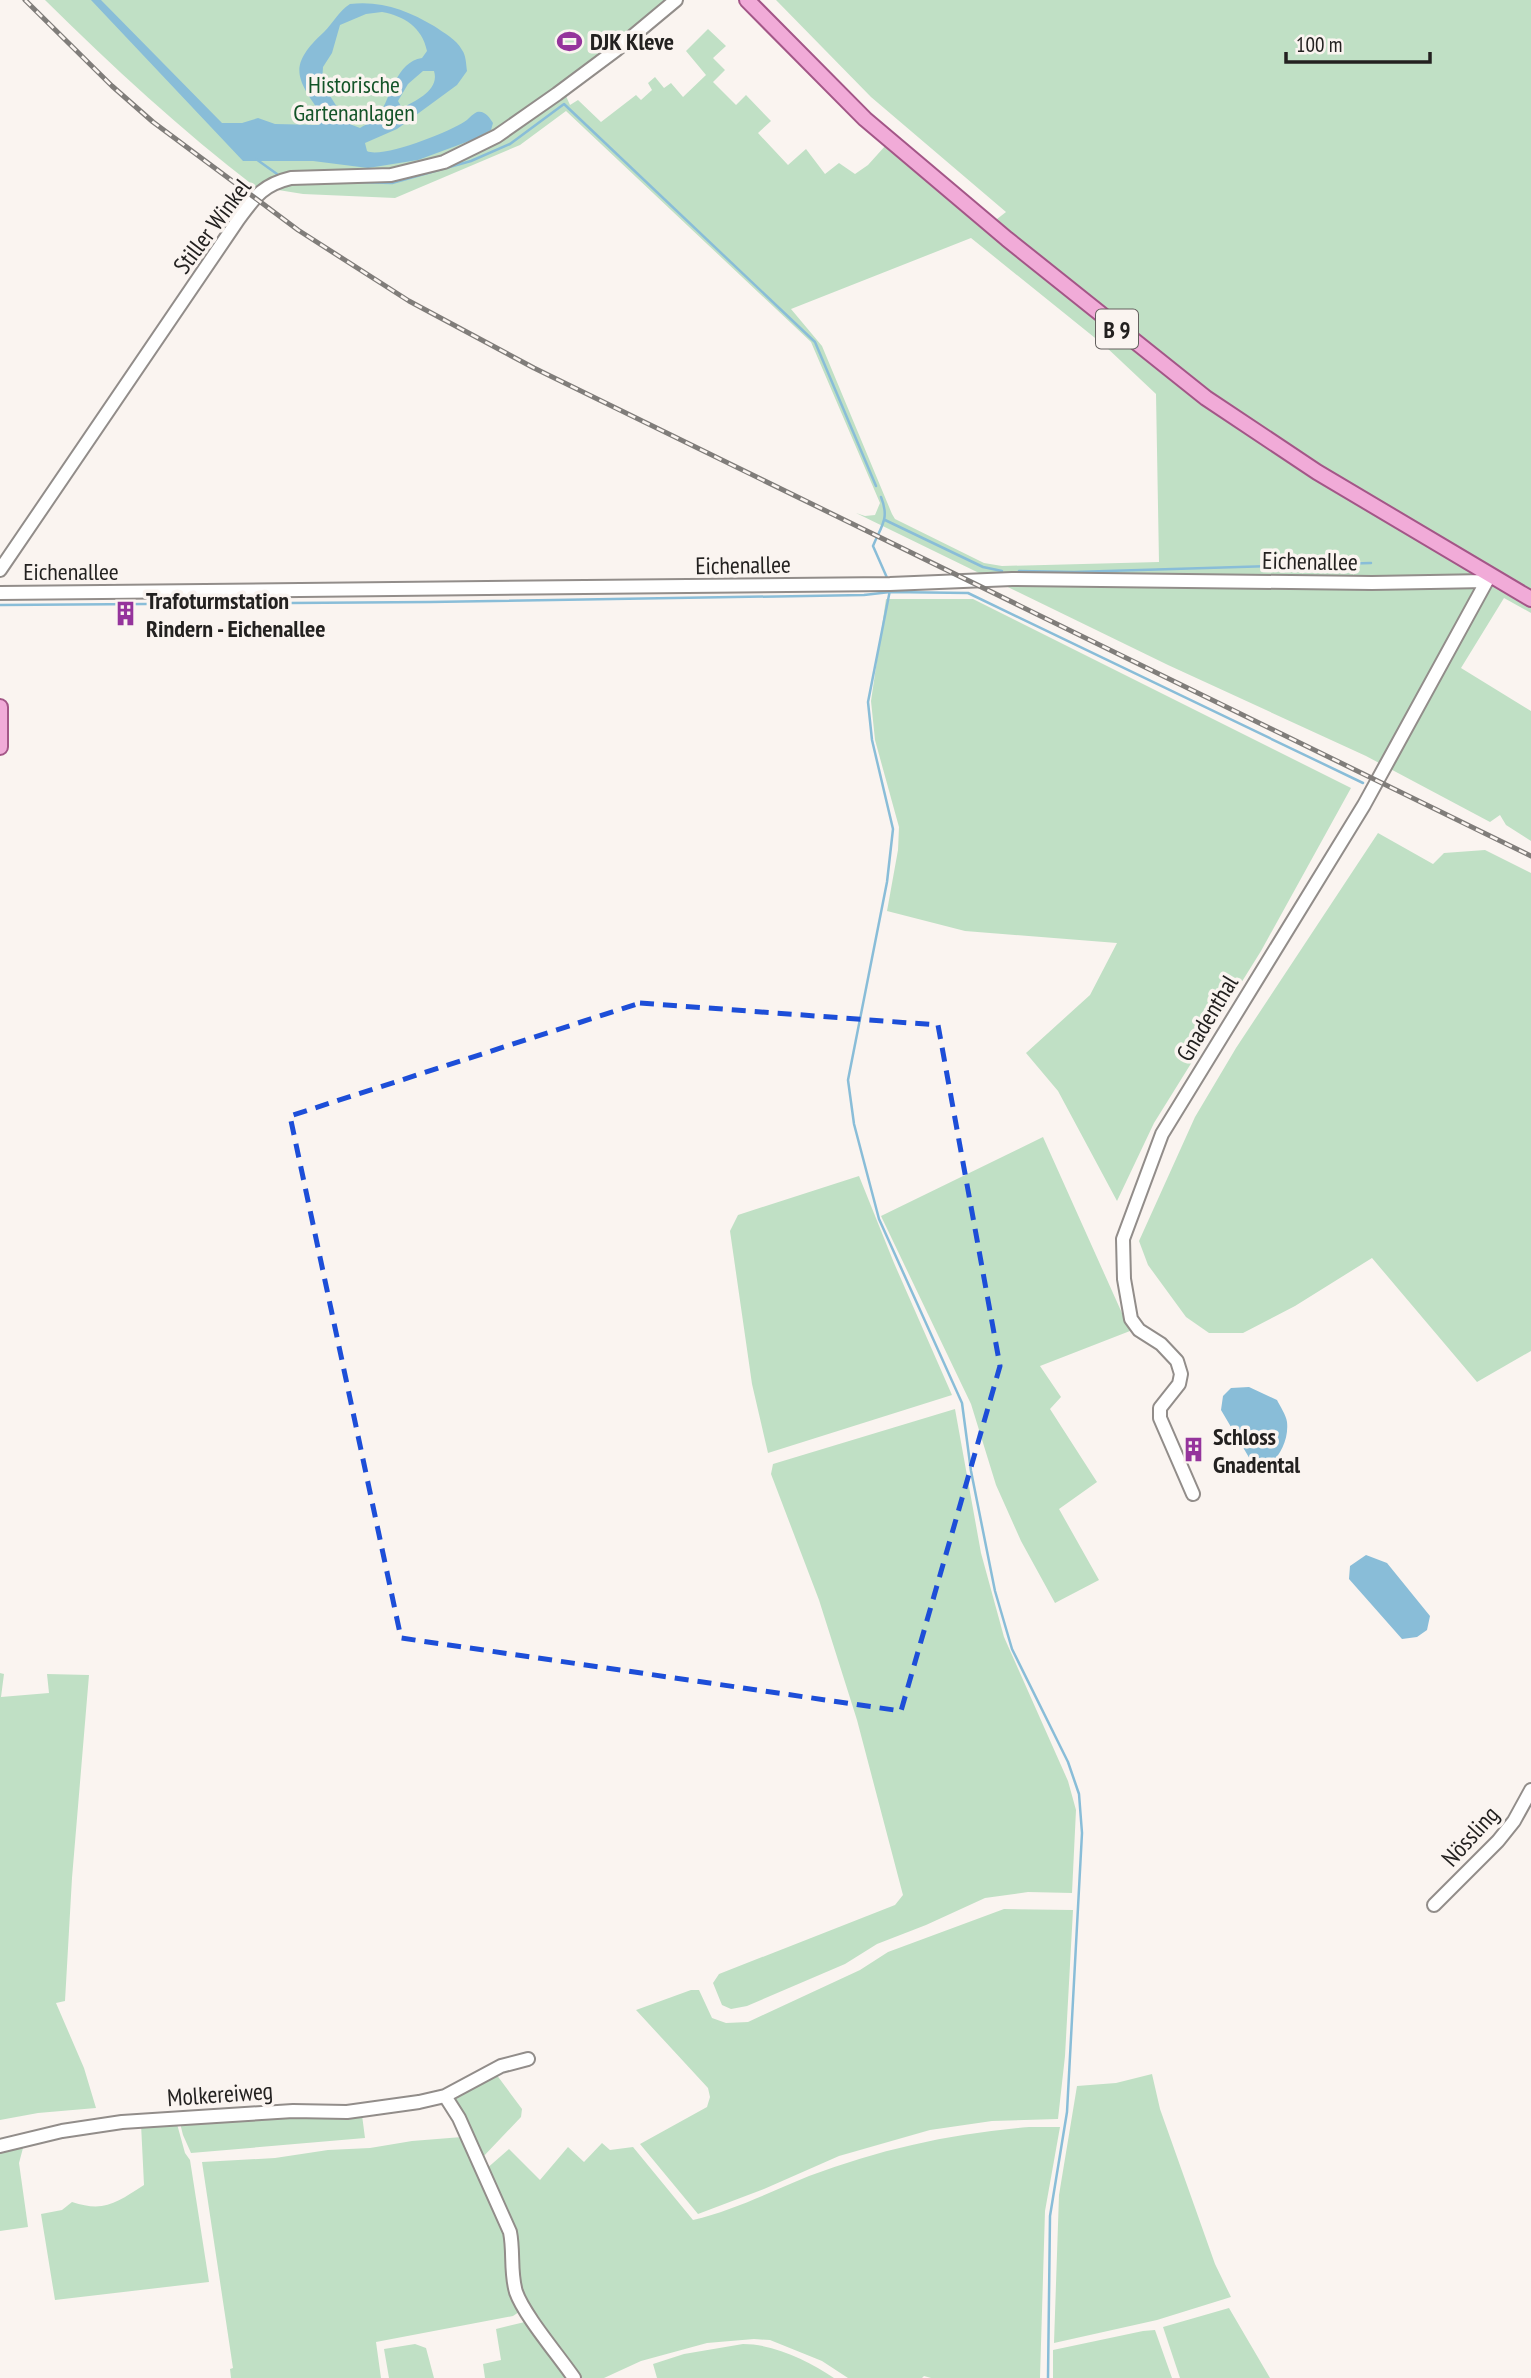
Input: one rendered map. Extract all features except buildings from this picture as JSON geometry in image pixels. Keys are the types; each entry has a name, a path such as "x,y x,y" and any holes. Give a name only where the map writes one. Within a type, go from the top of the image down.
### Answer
{"main road":[{"name":"B 9","path":"747,0 865,119 1007,239 1206,398 1278,447 1488,578 1531,599"},
{"path":"0,713 0,747"}],"street":[{"name":"Stiller Winkel","path":"0,570 238,220 263,188 276,181 291,178 391,175 444,162 497,136 616,50 676,0"},
{"name":"Eichenallee","path":"0,593 884,584 1012,579 1372,583 1488,578"},
{"name":"Gnadenthal","path":"1193,1494 1160,1418 1160,1408 1179,1384 1181,1374 1177,1361 1161,1345 1139,1330 1131,1319 1124,1279 1123,1239 1162,1134 1364,805 1488,578"},
{"name":"Nössling","path":"1434,1905 1514,1821 1531,1790"},
{"name":"Molkereiweg","path":"0,2146 62,2131 122,2122 293,2111 346,2112 419,2102 444,2096 501,2066 528,2059"},
{"path":"444,2096 459,2118 510,2232 517,2295 574,2378"}],"highlighted area":[{"path":"640,1003 938,1025 1000,1366 901,1711 401,1638 290,1116"}],"green space":[{"name":"Historische Gartenanlagen","path":"45,0 667,0 562,87 570,105 578,100 601,122 636,95 641,100 652,90 648,83 655,77 664,88 671,83 683,97 706,75 686,51 708,29 726,46 713,58 725,70 713,82 736,105 746,95 771,121 758,133 788,165 806,149 825,174 839,163 855,174 868,165 886,145 983,230 1006,212 871,97 776,0 1531,0 1531,613 1504,598 1461,668 1531,711 1531,841 1506,825 1500,815 1490,822 1366,756 1168,665 856,513 875,515 880,503 811,342 566,111 520,145 395,198 303,194 272,189 262,192 178,124","holes":["971,238 1105,346 1156,394 1159,562 1002,566 984,563 895,519 822,346 791,309"]},
{"path":"886,599 973,599 1351,788 1261,951 1154,1123 1117,1201 1058,1091 1026,1053 1090,995 1117,943 965,931 887,911 898,850 899,827 875,740 871,701"},
{"path":"1378,833 1433,864 1444,853 1485,850 1531,873 1531,1351 1477,1382 1372,1258 1295,1306 1243,1333 1209,1333 1186,1317 1148,1265 1139,1241 1195,1117 1236,1048"},
{"path":"1043,1137 1130,1331 1040,1366 1061,1397 1050,1409 1097,1482 1059,1509 1099,1580 1055,1603 1021,1541 996,1485 971,1404 881,1216"},
{"path":"859,1176 952,1395 768,1453 752,1384 730,1231 738,1215"},
{"path":"955,1409 981,1553 1004,1637 1068,1781 1076,1810 1072,1893 1028,1892 985,1898 877,1944 845,1964 747,2006 731,2009 722,2005 713,1983 719,1974 895,1905 903,1895 857,1720 819,1600 771,1474 773,1464"},
{"path":"0,1673 4,1674 1,1697 49,1693 47,1674 89,1675 65,2001 56,2003 84,2068 96,2108 38,2113 0,2120"},
{"path":"1004,1909 1073,1910 1065,2056 1058,2119 992,2121 930,2130 839,2156 698,2214 640,2144 707,2107 710,2097 708,2088 636,2010 691,1990 699,1990 712,2018 726,2023 748,2022 860,1970 888,1952"},
{"path":"496,2074 522,2109 521,2117 481,2159 450,2099"},
{"path":"1152,2074 1160,2109 1215,2264 1231,2297 1157,2320 1054,2343 1059,2195 1077,2086 1116,2083"},
{"path":"281,2115 362,2115 365,2138 191,2153 180,2123"},
{"path":"141,2124 177,2124 185,2153 190,2160 209,2282 55,2300 41,2214 62,2210 72,2202 93,2206 110,2204 144,2185"},
{"path":"1029,2127 1060,2127 1045,2211 1040,2378 848,2378 822,2361 770,2340 754,2339 707,2343 641,2361 604,2378 578,2378 519,2292 517,2253 485,2170 509,2149 540,2180 568,2147 584,2162 602,2143 610,2150 633,2147 693,2220 737,2206 836,2166 890,2150 973,2133"},
{"path":"462,2137 509,2235 519,2312 513,2316 376,2342 381,2378 231,2378 230,2369 233,2368 202,2162 275,2158"},
{"path":"20,2145 23,2148 19,2163 28,2227 0,2231 0,2150"},
{"path":"1229,2308 1270,2378 1180,2378 1163,2327"},
{"path":"529,2321 571,2378 485,2378 483,2364 501,2360 496,2329"},
{"path":"1155,2330 1172,2378 1053,2378 1053,2350"},
{"path":"415,2344 426,2348 434,2378 389,2378 384,2349"},
{"path":"743,2344 767,2347 791,2355 834,2378 657,2378 653,2364 684,2354"}],"water":[{"path":"91,0 101,0 222,123 242,123 258,118 275,124 319,125 323,117 307,93 300,73 300,64 312,44 350,4 384,5 405,11 453,39 463,52 467,71 457,85 397,129 365,143 367,151 386,151 430,138 466,121 477,112 485,113 493,123 491,130 472,140 418,160 368,168 313,161 243,161","holes":["382,12 398,16 411,24 421,35 427,51 422,58 406,66 395,81 379,115 360,128 347,123 322,83 323,67 332,53 340,25 366,14","423,71 434,71 434,84 426,94 402,108 398,101 408,84"]},
{"path":"1249,1387 1277,1400 1287,1422 1282,1448 1275,1460 1265,1468 1254,1466 1221,1410 1223,1396 1231,1388"},
{"path":"1366,1555 1387,1563 1430,1616 1427,1630 1417,1637 1402,1639 1349,1579 1350,1566"}],"waterway":[{"path":"356,182 392,183 471,161 510,144 564,104 815,342 876,486"},
{"path":"256,159 277,174"},
{"path":"881,497 885,517 873,546 888,580"},
{"path":"885,520 983,567 1002,571"},
{"path":"1019,571 1074,572 1371,563"},
{"path":"890,590 868,702 872,740 893,829 887,882 848,1080 854,1124 879,1219 962,1403 971,1471 995,1591 1012,1649 1068,1762 1079,1794 1082,1833 1067,2112 1050,2216 1048,2378"},
{"path":"0,605 430,602 864,595 890,592 968,593 1363,783"}],"railway":[{"path":"25,0 112,86 153,122 298,230 409,301 534,368 1531,856"}],"place":[{"name":"DJK Kleve","path":"570,41"},
{"name":"Trafoturmstation Rindern - Eichenallee","path":"126,614"},
{"name":"Schloss Gnadental","path":"1193,1450"}]}
